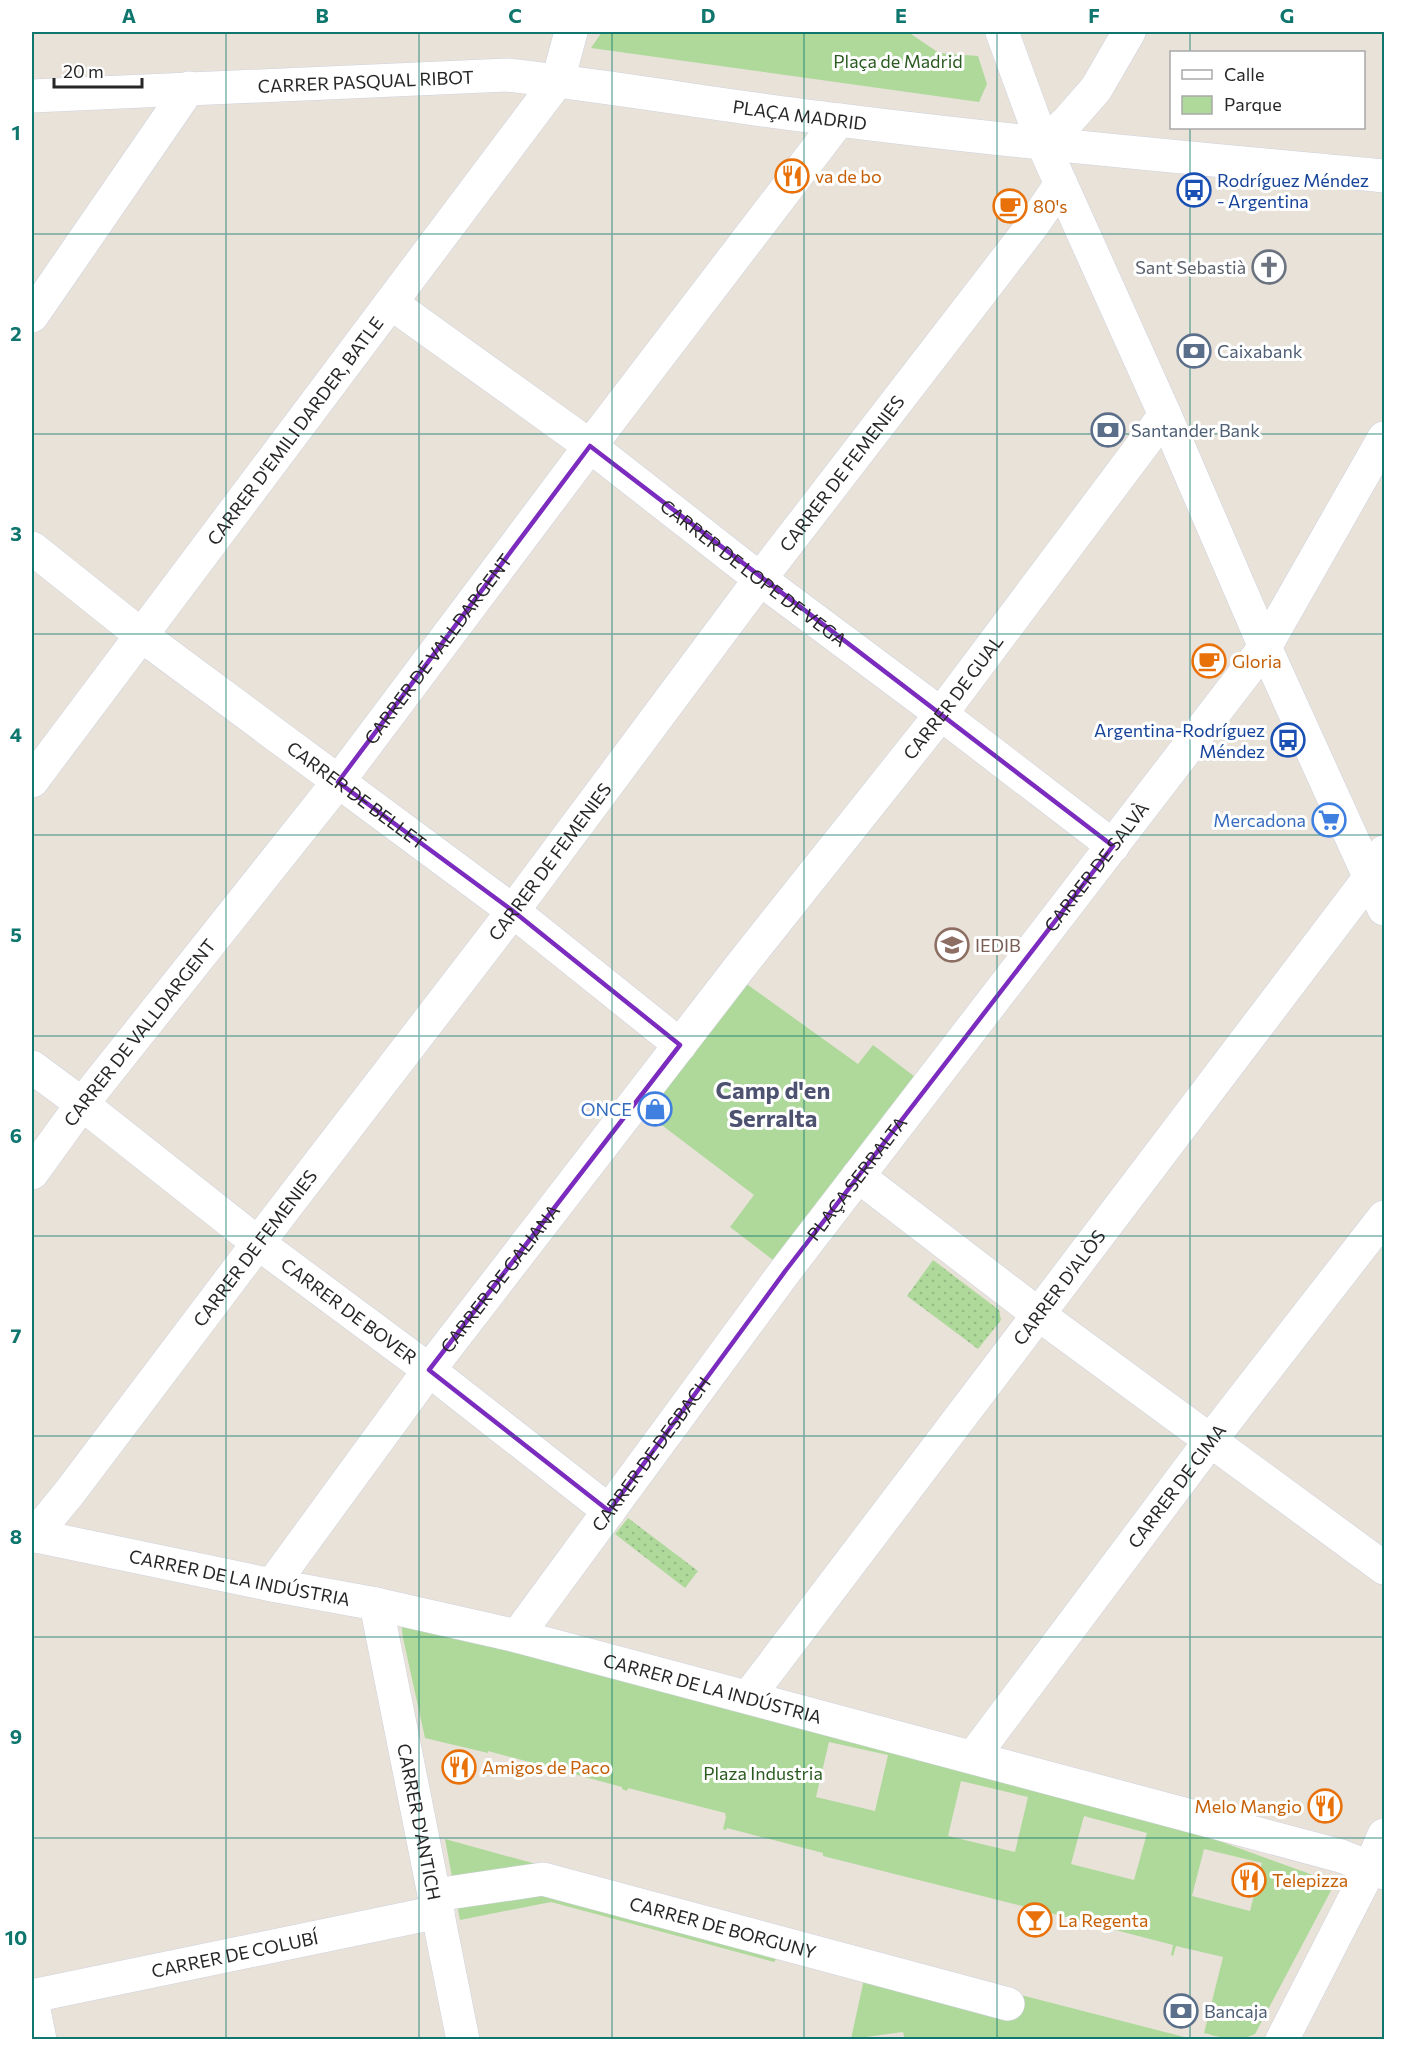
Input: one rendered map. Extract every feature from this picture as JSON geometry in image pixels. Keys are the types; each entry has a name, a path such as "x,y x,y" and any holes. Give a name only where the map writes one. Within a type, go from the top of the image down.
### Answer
{"street":[{"path":"558,80 571,32"},
{"path":"1002,32 1043,144 1165,415 1265,647 1377,865 1384,909"},
{"path":"1043,144 1067,122 1096,89 1129,32"},
{"name":"CARRER PASQUAL RIBOT","path":"32,96 507,75 558,80"},
{"name":"PLAÇA MADRID","path":"558,80 839,120 1043,144 1384,177"},
{"name":"CARRER D'EMILI DARDER, BATLE","path":"32,781 558,80"},
{"path":"32,316 189,88"},
{"name":"CARRER DE VALLDARGENT","path":"32,1173 82,1104 338,782 590,446 839,120"},
{"name":"CARRER DE FEMENIES","path":"33,1535 70,1492 513,911 760,579 1032,226 1061,184"},
{"name":"CARRER DE LOPE DE VEGA","path":"391,303 590,446 760,579 1113,846"},
{"name":"CARRER DE GUAL","path":"734,975 941,714 1165,415"},
{"name":"CARRER DE SALVÀ","path":"927,1086 1265,647 1384,438"},
{"name":"CARRER DE BELLET","path":"32,548 141,635 513,911 680,1045"},
{"name":"CARRER D'ALÒS","path":"749,1696 1377,865"},
{"name":"CARRER DE GALIANA","path":"272,1585 429,1370 734,975"},
{"name":"CARRER DE BOVER","path":"32,1067 258,1243 429,1370 609,1511"},
{"name":"PLAÇA SERRALTA","path":"786,1270 927,1086"},
{"path":"858,1176 1038,1314 1384,1568"},
{"name":"CARRER DE CIMA","path":"973,1757 1210,1441 1384,1217"},
{"name":"CARRER DE DESBACH","path":"517,1636 786,1270"},
{"name":"CARRER DE LA INDÚSTRIA","path":"33,1535 272,1585 376,1604 517,1636 749,1696 1341,1856 1377,1870"},
{"name":"CARRER D'ANTICH","path":"376,1604 464,2040"},
{"path":"1282,2040 1377,1870 1384,1834"},
{"name":"CARRER DE BORGUNY","path":"436,1904 442,1894 543,1878 1008,2004"},
{"name":"CARRER DE COLUBÍ","path":"32,1998 436,1904"},
{"path":"32,1998 40,2040"}],"highlighted area":[{"path":"590,446 1113,846 786,1270 609,1511 429,1370 680,1045 513,911 338,782"}],"green space":[{"name":"Plaça de Madrid","path":"602,32 908,32 939,53 978,56 987,84 979,102 591,48"},
{"path":"734,975 858,1064 873,1045 927,1086 786,1270 730,1227 754,1195 634,1104"},
{"path":"933,1260 999,1310 1001,1320 978,1349 907,1296"},
{"path":"628,1518 698,1571 685,1588 615,1534"},
{"name":"Plaza Industria","path":"401,1622 819,1730 1211,1838 1335,1883 1255,2034 1236,2039 1211,2035 1204,2033 1223,1957 1176,1946 1173,1956 1171,1955 1173,1945 1077,1920 1075,1930 1072,1929 1074,1919 823,1856 823,1853 727,1828 723,1829 725,1813 628,1788 627,1791 622,1787 488,1751 488,1753 425,1738","holes":["829,1742 888,1755 875,1811 816,1797","961,1781 1028,1797 1015,1852 948,1836","1084,1816 1147,1833 1134,1880 1071,1864","1204,1849 1262,1863 1250,1911 1192,1896"]},
{"path":"445,1839 870,1956 1192,2039 905,2040 903,2032 851,2039 866,1970 778,1956 774,1962 551,1902 460,1920"}],"place":[{"name":"va de bo","path":"792,176"},
{"name":"Rodríguez Méndez - Argentina","path":"1194,190"},
{"name":"80's","path":"1010,206"},
{"name":"Sant Sebastià","path":"1269,267"},
{"name":"Caixabank","path":"1194,351"},
{"name":"Santander Bank","path":"1108,430"},
{"name":"Gloria","path":"1209,661"},
{"name":"Argentina-Rodríguez Méndez","path":"1288,740"},
{"name":"Mercadona","path":"1329,820"},
{"name":"IEDIB","path":"952,945"},
{"name":"ONCE","path":"655,1109"},
{"name":"Amigos de Paco","path":"459,1767"},
{"name":"Melo Mangio","path":"1325,1806"},
{"name":"Telepizza","path":"1249,1880"},
{"name":"La Regenta","path":"1035,1920"},
{"name":"Bancaja","path":"1181,2011"}],"district":[{"name":"Camp d'en Serralta","path":"773,1103"}]}
